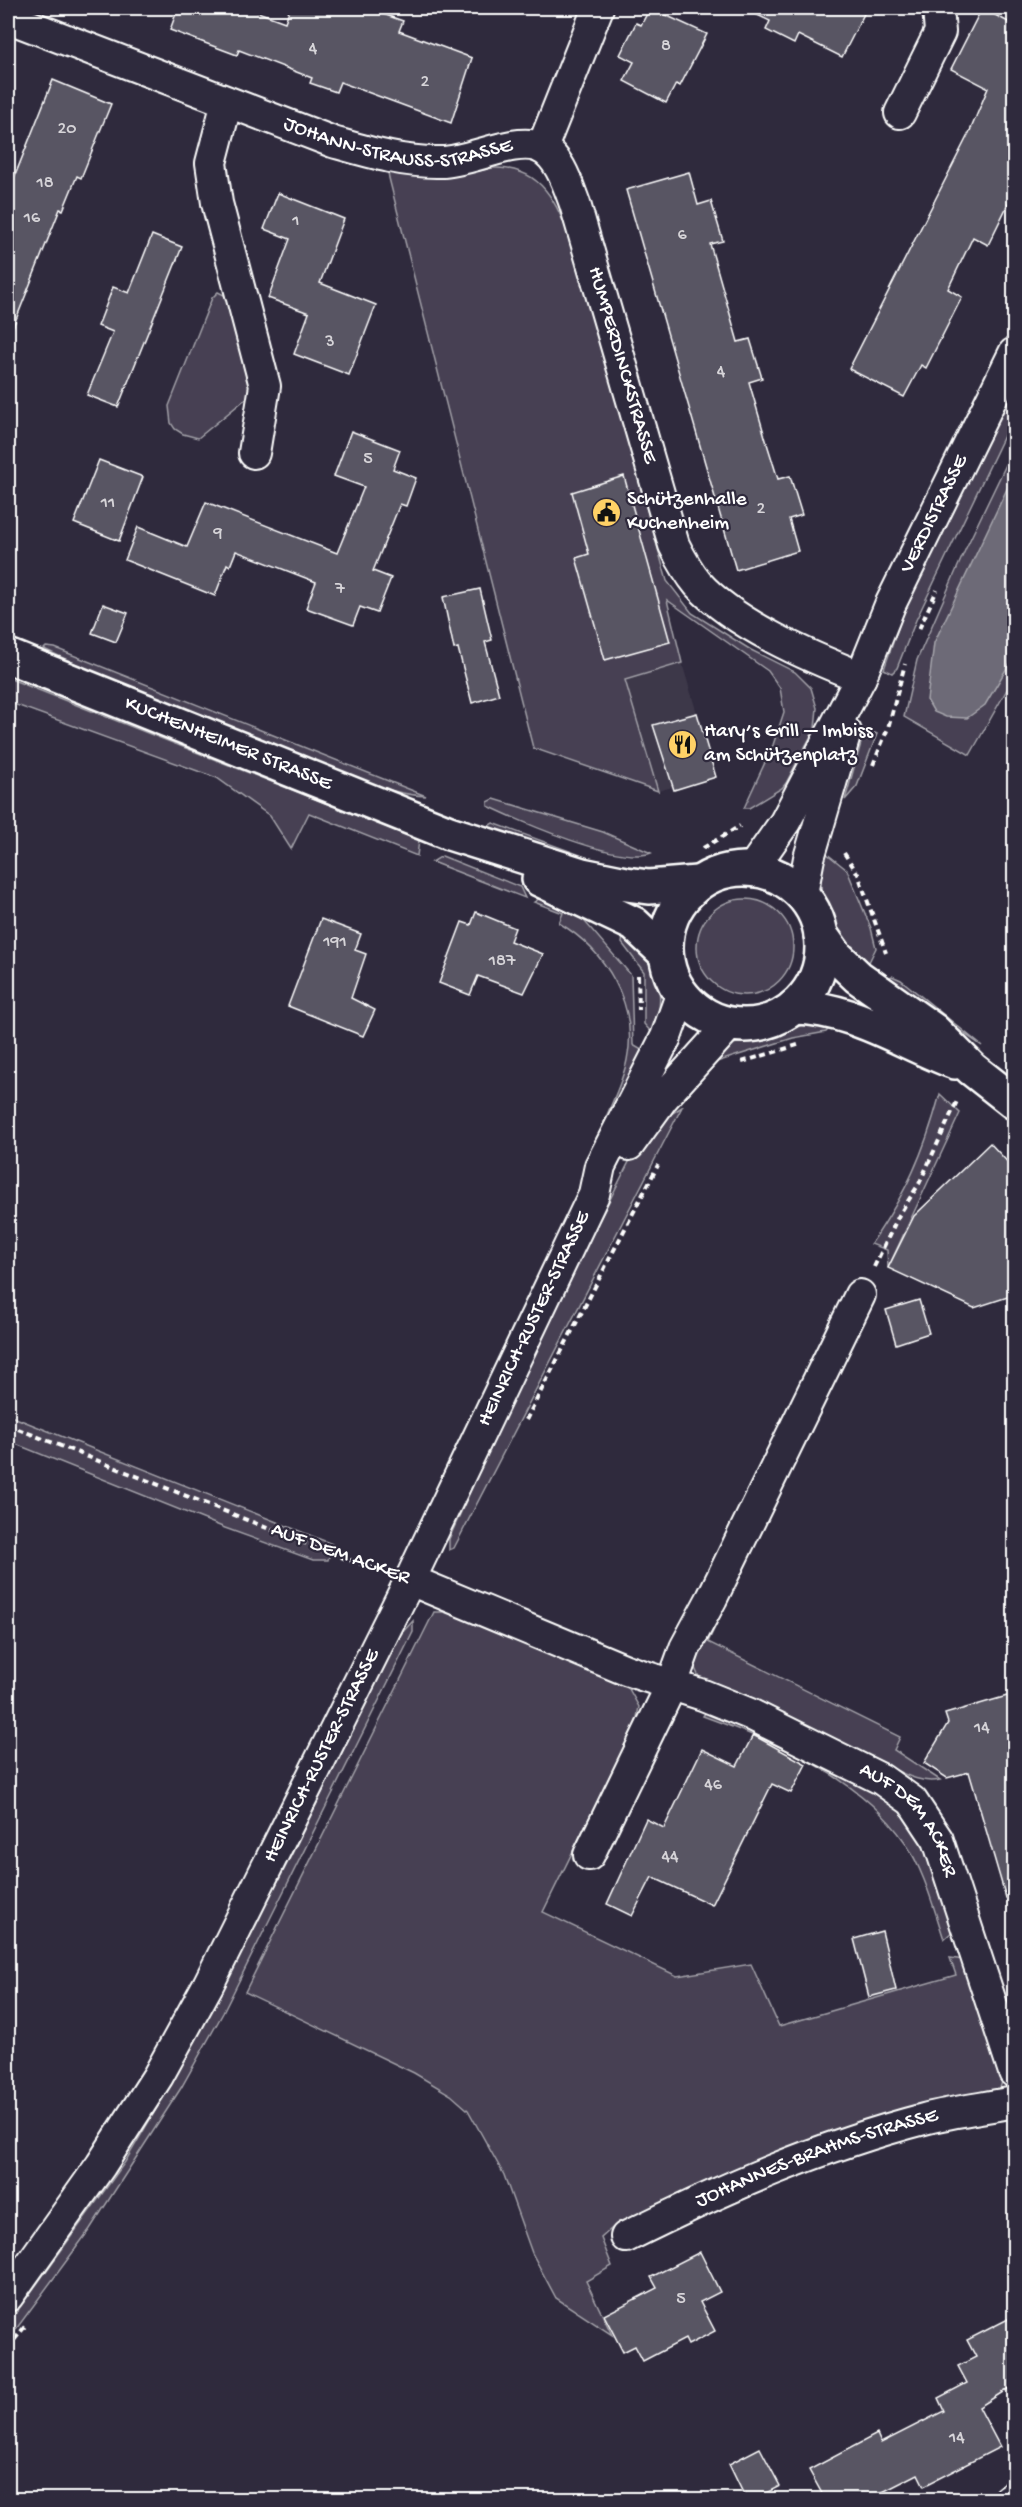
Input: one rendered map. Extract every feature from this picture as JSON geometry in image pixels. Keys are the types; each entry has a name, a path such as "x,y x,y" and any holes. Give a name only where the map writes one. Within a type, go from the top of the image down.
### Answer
{"main road":[{"name":"KUCHENHEIMER STRASSE","path":"8,656 449,833 634,924 665,953"},
{"name":"KUCHENHEIMER STRASSE","path":"449,833 582,875 626,884 649,887 697,883"},
{"path":"752,868 784,879 802,894 815,913 821,934 821,957 815,979 794,1007 764,1023 730,1024 698,1011 681,995 670,975 665,953 670,919 681,899 697,883 718,872 752,868"},
{"path":"821,934 843,963 933,1030 972,1069 1014,1101"},
{"path":"794,1007 813,1007 855,1017 928,1052 972,1069"}],"street":[{"path":"551,158 598,8"},
{"path":"900,113 940,32 938,8"},
{"name":"JOHANN-STRAUSS-STRASSE","path":"16,24 333,142 376,154 411,161 452,161 527,143 551,158"},
{"path":"227,102 211,163 217,203 265,386 254,453"},
{"name":"HUMPERDINCKSTRASSE","path":"551,158 575,204 674,545 686,567 716,601 738,616 810,657 861,677"},
{"name":"VERDISTRASSE","path":"752,868 785,822 861,677 890,605 1014,353"},
{"name":"VERDISTRASSE","path":"802,894 816,834 861,677"},
{"name":"HEINRICH-RUSTER-STRASSE","path":"8,2296 101,2165 158,2076 208,1985 410,1580 594,1194 600,1166 659,1050 681,995"},
{"name":"HEINRICH-RUSTER-STRASSE","path":"594,1194 613,1174 642,1124 688,1068 730,1024"},
{"path":"589,1855 672,1684 685,1648 717,1588 860,1295"},
{"name":"AUF DEM ACKER","path":"410,1580 626,1670 672,1684 750,1714 882,1779 912,1801 938,1840 1014,2072"},
{"name":"JOHANNES-BRAHMS-STRASSE","path":"626,2237 741,2181 792,2161 922,2120 1014,2102"},
{"path":"1008,2499 1014,2496"}],"path":[{"path":"918,630 938,588"},
{"path":"871,769 888,728 905,662"},
{"path":"699,851 760,812 785,822"},
{"path":"816,834 831,840 849,858 858,874 888,957 872,986"},
{"path":"631,966 638,975 639,1034 647,1043 659,1050"},
{"path":"688,1068 705,1079 752,1058 803,1043"},
{"path":"882,1249 919,1184 972,1069"},
{"name":"AUF DEM ACKER","path":"8,1425 330,1553 410,1580"}],"shaded area":[{"path":"492,168 524,173 536,181 546,190 560,215 572,244 667,581 692,613 751,650 795,672 811,688 817,708 815,728 782,788 749,808 744,808 773,745 784,712 780,688 768,671 667,600 682,663 625,680 658,791 533,748 388,172 440,176"},
{"path":"218,292 226,296 251,384 249,396 198,438 175,429 171,423 169,406 212,298"},
{"path":"1014,380 1014,415 916,620 897,668 892,673 884,669 905,608"},
{"path":"1014,448 1014,677 970,755 904,717 917,660 966,548"},
{"path":"1014,474 1014,656 985,705 967,718 946,717 934,712 927,700 934,643"},
{"path":"46,647 55,648 426,796 392,791 358,780 136,690 44,649"},
{"path":"682,663 716,777 674,790 673,787 658,791 625,680"},
{"path":"8,678 419,840 417,856 309,813 291,849 270,816 217,778 8,702"},
{"path":"865,729 877,734 857,786 845,800"},
{"path":"494,799 603,832 651,853 636,855 616,853 569,840 488,806 488,802"},
{"path":"493,823 624,871 485,828"},
{"path":"826,853 847,870 871,928 876,948 866,968 841,939 826,905 821,872"},
{"path":"442,856 520,887 525,898 432,862"},
{"path":"542,897 580,916 631,975 633,1045 645,1052 604,1122 627,1060 628,1019 623,1000 615,981 591,948 559,923 563,913 534,902"},
{"path":"745,899 763,902 779,913 790,929 793,947 790,965 779,981 763,992 745,995 727,992 711,981 700,965 697,947 700,929 711,913 727,902"},
{"path":"624,931 644,955 656,978 660,1003 653,1034 644,1024 644,972 622,943"},
{"path":"892,976 901,980 982,1046 885,979"},
{"path":"834,1023 826,1032 793,1038 710,1064 723,1049 733,1044 766,1037 806,1024"},
{"path":"940,1094 960,1113 888,1268 887,1250 871,1244 895,1207 913,1172"},
{"path":"682,1107 454,1548 449,1550 449,1539 493,1440 629,1162 666,1110 671,1114"},
{"path":"847,1353 708,1642 900,1737 894,1750 940,1780 930,1781 911,1777 865,1757 700,1679 693,1664"},
{"path":"8,1415 332,1544 328,1560 313,1560 225,1528 8,1441"},
{"path":"434,1612 454,1612 617,1681 629,1689 639,1707 636,1723 543,1912 677,1976 751,1964 779,2026 956,1975 950,1958 964,1960 1003,2079 1000,2088 990,2095 619,2222 601,2238 612,2266 586,2281 612,2335 556,2298 532,2253 504,2175 468,2110 451,2095 414,2073 245,1992"},
{"path":"413,1621 413,1632 223,2013 181,2088 90,2229 8,2340 8,2324 125,2162 174,2079 288,1862 399,1636"},
{"path":"706,1712 828,1763 859,1780 886,1799 908,1820 925,1845 936,1874 952,1932 944,1939 928,1889 912,1853 886,1819 864,1798 814,1764 758,1737 703,1716"}],"building":[{"path":"178,8 247,8 285,22 290,8 385,8 383,14 403,21 399,31 472,58 451,123 340,82 336,92 310,83 312,78 239,50 237,55 170,30"},
{"path":"650,8 707,34 680,86 676,84 666,103 624,81 634,62 620,55 636,23 641,25"},
{"path":"743,8 867,8 842,57 798,35 794,44 766,30 770,21"},
{"path":"982,8 1014,25 1014,192 988,245 973,237 948,289 962,297 926,368 921,365 904,397 849,369 970,131 988,88 951,69"},
{"path":"53,80 111,104 81,178 77,176 63,210 60,209 9,337 8,193"},
{"path":"689,172 698,205 711,201 723,241 710,244 738,342 750,339 762,378 749,382 778,479 790,476 802,515 789,519 798,551 736,570 626,190"},
{"path":"278,193 344,219 320,283 376,305 349,375 294,354 309,313 268,298 290,239 264,229"},
{"path":"152,235 182,247 118,407 87,395 113,332 98,326 113,287 129,293"},
{"path":"351,431 400,450 393,469 416,478 406,506 400,504 373,571 391,578 377,613 360,607 353,625 306,608 316,582 236,551 230,566 227,564 215,596 125,560 138,527 187,547 206,502 337,553 364,487 334,476"},
{"path":"99,460 143,477 119,541 74,523"},
{"name":"Schützenhalle Kuchenheim","path":"624,476 670,642 605,660 576,558 589,554 572,492"},
{"path":"480,589 492,640 485,642 499,695 472,703 458,648 454,649 443,597"},
{"path":"103,604 128,613 116,642 92,633"},
{"name":"Hary’s Grill – Imbiss am Schützenplatz","path":"697,713 716,777 674,790 653,725"},
{"path":"476,912 515,928 510,941 543,954 524,993 478,976 470,995 439,983 462,922 471,925"},
{"path":"321,919 361,934 355,950 366,954 351,998 375,1010 363,1036 288,1006"},
{"path":"990,1143 1014,1169 1014,1295 974,1308 888,1268 914,1216"},
{"path":"919,1300 929,1333 896,1344 886,1310"},
{"path":"1014,1694 1014,1897 1006,1898 969,1772 947,1778 924,1763 948,1723 945,1714"},
{"path":"753,1735 806,1764 791,1793 772,1784 712,1905 652,1877 632,1916 607,1904 646,1819 664,1828 702,1749 737,1766"},
{"path":"882,1931 896,1990 869,1997 854,1939"},
{"path":"700,2252 720,2292 700,2302 715,2331 688,2345 685,2339 643,2361 635,2346 623,2352 604,2315 657,2288 651,2277"},
{"path":"1014,2316 1014,2385 979,2407 1000,2447 924,2486 918,2474 869,2499 825,2499 809,2470 877,2434 881,2443 944,2411 938,2398 967,2383 958,2366 976,2357 967,2340"},
{"path":"760,2448 780,2486 754,2499 746,2499 729,2464"}],"place":[{"name":"Schützenhalle Kuchenheim","path":"606,512"},
{"name":"Hary’s Grill – Imbiss am Schützenplatz","path":"683,744"}]}
